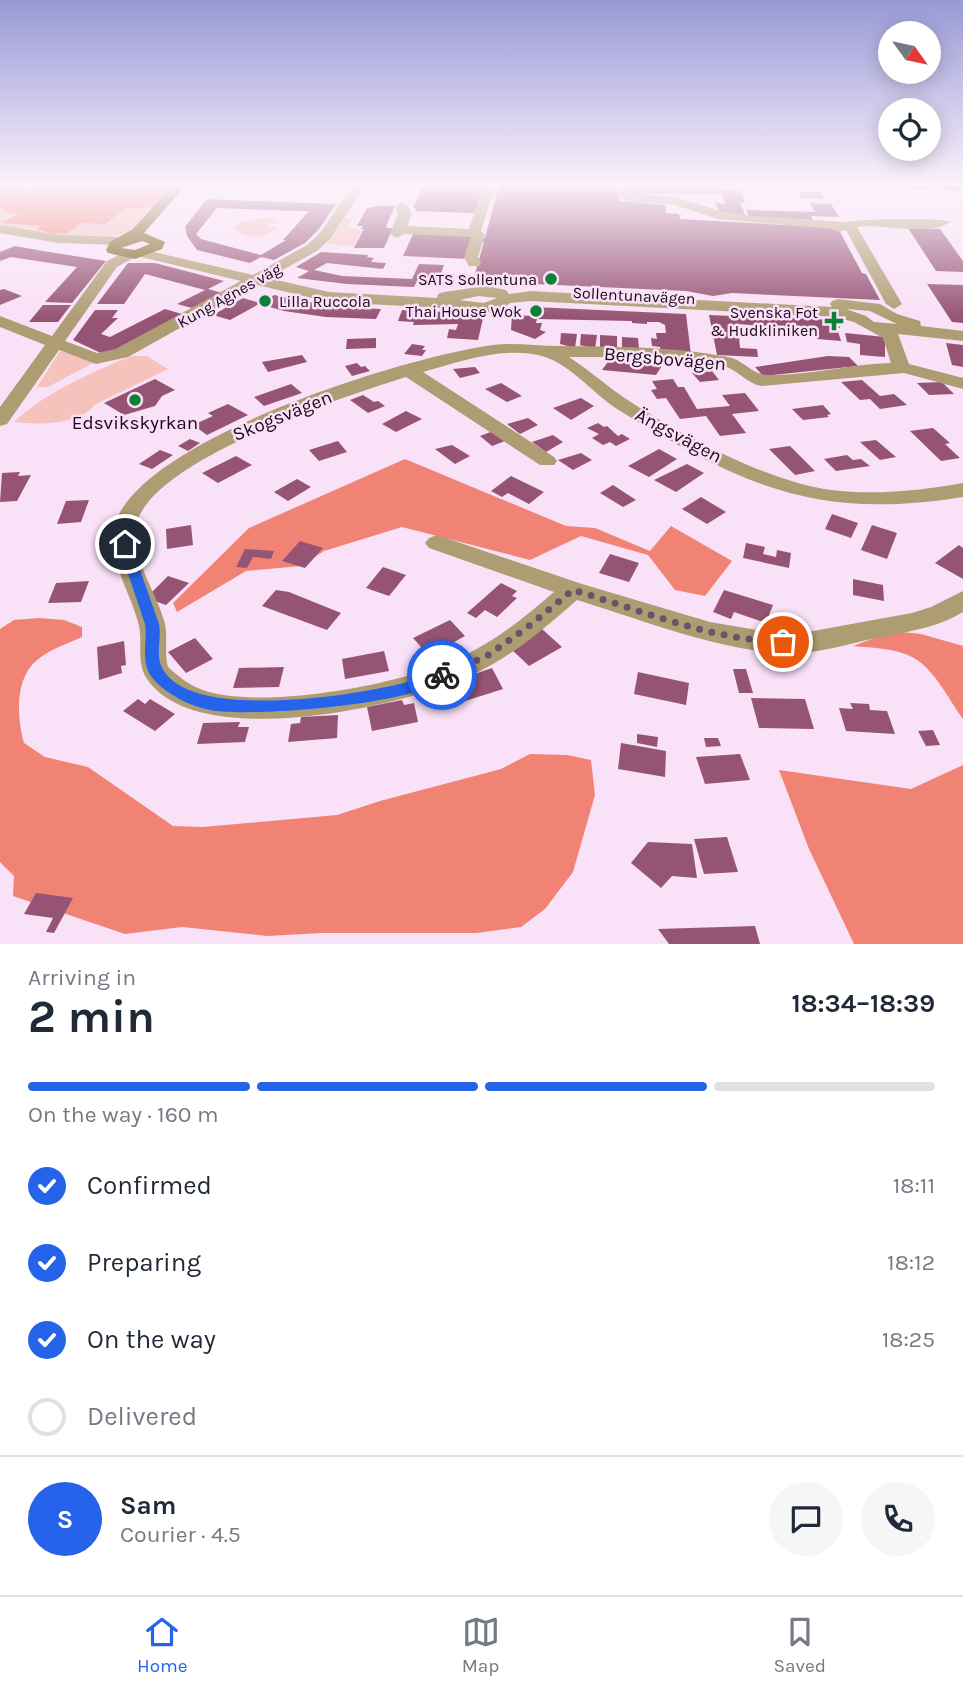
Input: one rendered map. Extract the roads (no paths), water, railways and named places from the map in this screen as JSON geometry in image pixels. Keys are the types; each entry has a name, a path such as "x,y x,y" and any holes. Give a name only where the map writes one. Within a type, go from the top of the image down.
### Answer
{"main road":[{"path":"118,249 136,230"},
{"path":"136,254 155,242 159,230"},
{"path":"118,249 155,242"}],"street":[{"name":"Kung Agnes väg","path":"54,343 96,359 113,357 312,248 329,230"},
{"path":"474,263 471,257 478,230"},
{"path":"852,230 896,335 902,368"},
{"path":"3,235 162,256 259,279"},
{"path":"155,242 259,279"},
{"path":"2,414 118,249"},
{"name":"Sollentunavägen","path":"259,279 329,297 464,300 484,309 498,305 499,295 531,296 859,312 865,325 890,321 963,329"},
{"path":"0,321 54,343"},
{"name":"Sollentunavägen","path":"890,321 963,336"},
{"path":"408,370 510,349 547,351"},
{"name":"Bergsbovägen","path":"547,351 694,358 734,363 754,379 761,381 902,368 963,384"},
{"name":"Ängsvägen","path":"547,351 616,400 695,446 772,482 823,496 882,500 959,496"},
{"path":"408,370 547,461"},
{"name":"Skogsvägen","path":"408,370 305,403 235,432 187,460 142,495 125,524 125,544 152,624 154,636 150,651 157,674 170,686 209,704 235,707 326,704 425,683 487,656 573,590"},
{"path":"437,543 573,590 710,631 764,642 802,643 922,619 940,614 963,600"}],"place":[{"name":"SATS Sollentuna","path":"551,279"},
{"name":"Lilla Ruccola","path":"265,301"},
{"name":"Thai House Wok","path":"536,311"},
{"name":"Svenska Fot & Hudkliniken","path":"834,321"},
{"name":"Edsvikskyrkan","path":"135,400"}]}
